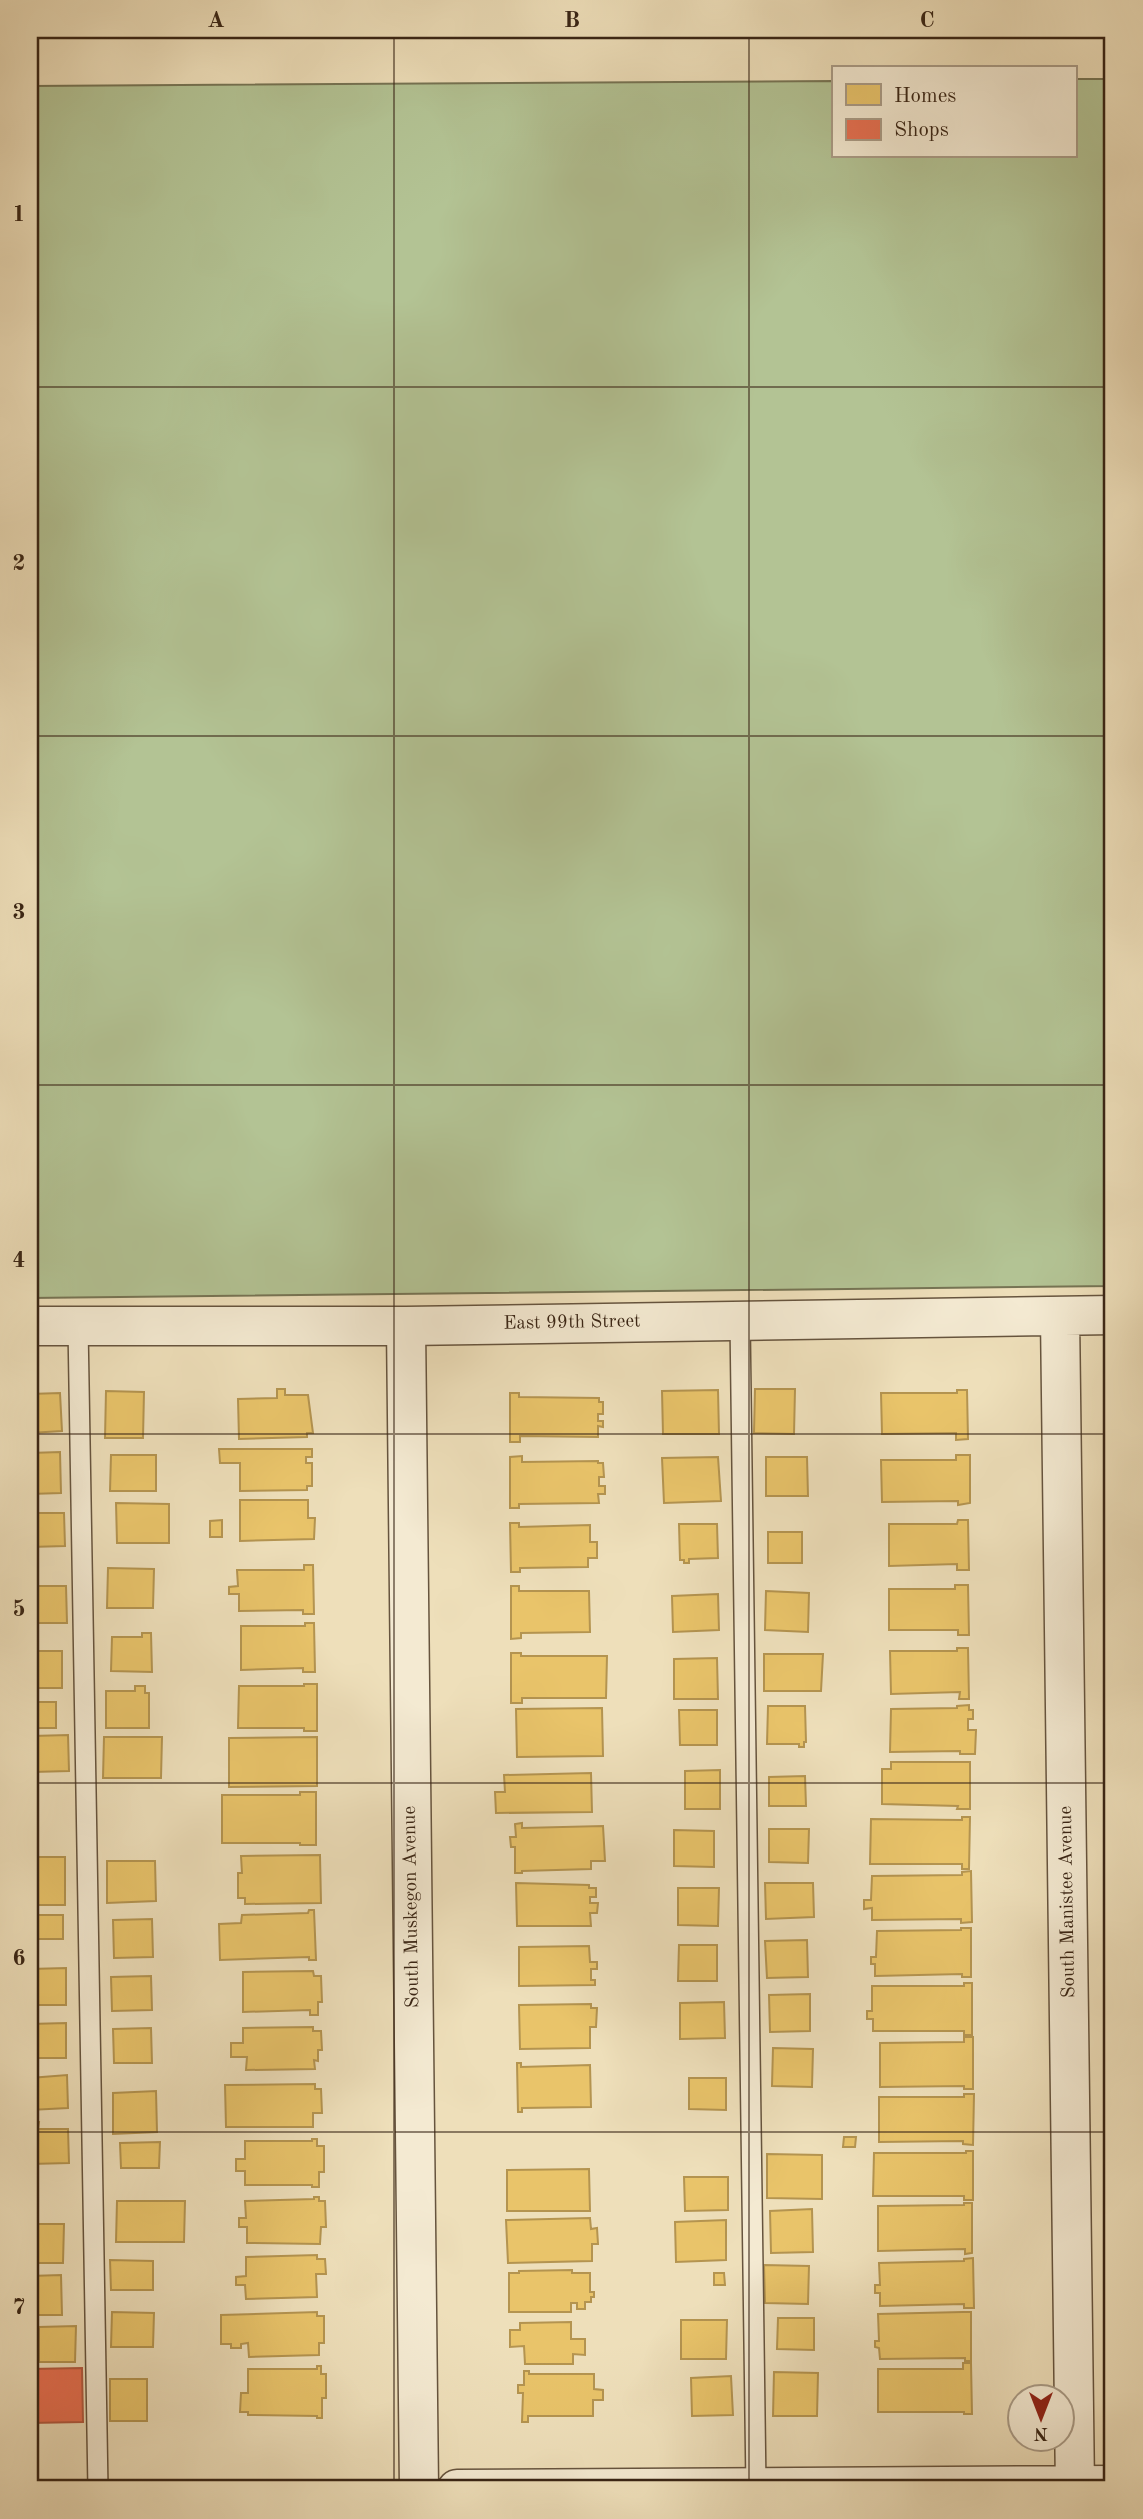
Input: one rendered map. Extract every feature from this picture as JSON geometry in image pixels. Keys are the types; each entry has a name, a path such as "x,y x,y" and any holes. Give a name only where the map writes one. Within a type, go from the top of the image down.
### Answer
{"street":[{"name":"South Manistee Avenue","path":"1059,1315 1075,2488"},
{"name":"East 99th Street","path":"30,1326 406,1326 1113,1315"},
{"name":"South Muskegon Avenue","path":"406,1326 419,2489"},
{"path":"457,2489 1113,2486"}],"lane":[{"path":"740,1321 756,2488"},
{"path":"78,1326 98,2489"}],"green space":[{"path":"1076,79 1113,79 1113,1286 30,1298 30,86 832,81 832,158 1076,158"}],"building: Homes":[{"path":"277,1389 285,1389 285,1395 308,1395 313,1433 307,1433 307,1437 239,1439 238,1399 277,1398"},
{"path":"755,1389 795,1389 794,1434 754,1433"},
{"path":"718,1390 719,1434 663,1434 662,1391"},
{"path":"957,1390 967,1390 968,1439 956,1440 956,1433 882,1434 881,1393 957,1393"},
{"path":"106,1391 144,1392 143,1438 105,1438"},
{"path":"60,1393 62,1431 30,1433 30,1394"},
{"path":"510,1393 519,1393 519,1397 599,1398 599,1402 603,1402 603,1414 598,1414 598,1421 603,1421 603,1427 598,1426 598,1437 520,1436 520,1442 510,1442"},
{"path":"219,1449 312,1449 312,1457 306,1457 306,1463 312,1463 312,1486 307,1486 307,1490 240,1491 240,1463 220,1463"},
{"path":"60,1452 61,1493 30,1494 30,1453"},
{"path":"111,1455 156,1455 156,1491 110,1491"},
{"path":"956,1455 970,1455 970,1503 958,1505 958,1501 882,1502 881,1460 956,1460"},
{"path":"522,1456 522,1462 603,1463 604,1477 599,1477 599,1486 605,1486 605,1494 598,1494 599,1503 519,1504 519,1508 510,1508 510,1457"},
{"path":"718,1457 721,1501 664,1503 662,1458"},
{"path":"766,1457 807,1457 808,1496 766,1496"},
{"path":"240,1500 308,1500 308,1518 315,1518 314,1539 240,1541"},
{"path":"116,1503 169,1504 169,1543 117,1543"},
{"path":"30,1513 64,1513 65,1546 30,1547"},
{"path":"222,1520 222,1537 210,1537 210,1521"},
{"path":"958,1520 968,1520 969,1570 957,1570 957,1564 889,1566 889,1524 957,1524"},
{"path":"510,1523 519,1523 519,1527 590,1525 590,1542 597,1542 597,1558 588,1558 588,1567 520,1568 520,1572 511,1572"},
{"path":"679,1524 717,1524 718,1558 689,1559 689,1563 680,1560"},
{"path":"768,1532 802,1532 802,1563 768,1563"},
{"path":"304,1565 313,1565 314,1614 303,1614 303,1610 239,1611 239,1594 229,1594 229,1587 238,1586 237,1570 304,1570"},
{"path":"108,1568 154,1569 153,1608 107,1608"},
{"path":"30,1579 37,1579 37,1586 66,1586 67,1623 30,1623"},
{"path":"955,1585 968,1585 969,1635 958,1635 958,1630 889,1630 889,1589 955,1589"},
{"path":"511,1586 519,1586 519,1591 589,1591 590,1632 521,1633 521,1638 511,1639"},
{"path":"766,1591 809,1593 808,1632 765,1630"},
{"path":"718,1594 719,1630 673,1632 672,1596"},
{"path":"305,1623 314,1623 315,1672 303,1672 303,1668 241,1670 241,1626 305,1626"},
{"path":"142,1633 151,1633 152,1672 111,1671 112,1637 142,1637"},
{"path":"957,1648 968,1648 969,1699 959,1699 960,1692 891,1694 890,1651 957,1651"},
{"path":"30,1651 62,1651 62,1688 30,1688"},
{"path":"511,1653 521,1653 521,1656 607,1656 606,1698 522,1698 522,1703 511,1703"},
{"path":"764,1654 823,1654 821,1691 764,1691"},
{"path":"717,1658 718,1699 674,1699 674,1659"},
{"path":"317,1684 317,1731 304,1731 304,1728 238,1728 239,1686"},
{"path":"135,1686 145,1686 145,1693 149,1693 149,1728 106,1728 106,1691 135,1691"},
{"path":"30,1702 56,1702 56,1728 30,1728"},
{"path":"969,1705 969,1710 973,1710 973,1719 968,1719 968,1730 976,1730 975,1754 960,1754 960,1751 890,1752 891,1709 957,1708"},
{"path":"768,1706 805,1706 804,1747 799,1747 799,1744 767,1744"},
{"path":"602,1708 603,1756 517,1757 516,1709"},
{"path":"679,1710 717,1710 717,1745 680,1745"},
{"path":"68,1735 69,1771 33,1772 32,1736"},
{"path":"104,1737 162,1737 161,1778 103,1778"},
{"path":"317,1737 317,1786 229,1787 229,1738"},
{"path":"891,1762 970,1762 970,1809 957,1809 958,1806 882,1804 882,1769 891,1769"},
{"path":"720,1770 720,1809 685,1809 685,1771"},
{"path":"591,1773 592,1812 496,1813 495,1792 505,1792 504,1775"},
{"path":"805,1776 806,1806 769,1806 769,1777"},
{"path":"300,1792 316,1792 316,1845 222,1843 222,1795 300,1795"},
{"path":"962,1817 970,1817 969,1869 962,1869 962,1864 870,1864 871,1819 962,1820"},
{"path":"522,1823 522,1828 603,1826 605,1861 591,1861 591,1869 515,1873 515,1847 511,1847 510,1837 516,1837 515,1824"},
{"path":"769,1829 809,1829 808,1863 769,1862"},
{"path":"674,1830 714,1831 714,1867 674,1866"},
{"path":"320,1855 321,1903 245,1904 245,1898 238,1898 238,1873 242,1873 241,1856"},
{"path":"33,1857 65,1857 65,1905 32,1905"},
{"path":"107,1861 155,1861 156,1901 107,1903"},
{"path":"971,1871 972,1922 961,1923 961,1919 872,1920 872,1908 864,1909 864,1900 871,1900 872,1876 962,1875 962,1872"},
{"path":"516,1883 589,1885 589,1888 596,1888 596,1897 590,1897 590,1903 598,1903 597,1913 590,1913 591,1926 517,1926"},
{"path":"765,1883 813,1883 814,1917 766,1919"},
{"path":"678,1888 719,1888 718,1926 678,1925"},
{"path":"309,1910 314,1910 316,1960 309,1960 309,1957 220,1960 219,1924 241,1923 242,1915 308,1913"},
{"path":"30,1915 63,1915 63,1939 30,1939"},
{"path":"152,1919 153,1957 114,1958 113,1920"},
{"path":"971,1928 971,1977 962,1977 962,1974 875,1976 875,1964 871,1964 871,1957 876,1957 877,1931"},
{"path":"807,1940 808,1977 767,1978 765,1941"},
{"path":"679,1945 717,1945 717,1981 678,1981"},
{"path":"589,1946 590,1962 597,1962 597,1969 591,1969 591,1980 595,1980 595,1985 519,1986 519,1947"},
{"path":"66,1968 66,2005 30,2005 30,1969"},
{"path":"313,1971 314,1976 321,1976 322,2002 318,2002 318,2015 310,2015 310,2010 243,2012 243,1972"},
{"path":"151,1976 152,2010 112,2011 111,1977"},
{"path":"964,1983 972,1983 972,2035 964,2035 964,2031 873,2031 873,2019 867,2019 867,2011 872,2011 872,1986 964,1986"},
{"path":"810,1994 810,2031 770,2032 769,1995"},
{"path":"724,2002 725,2038 680,2039 680,2003"},
{"path":"591,2004 591,2008 597,2008 596,2027 590,2027 590,2048 520,2049 519,2005"},
{"path":"66,2023 66,2058 30,2058 30,2024"},
{"path":"313,2027 313,2031 321,2031 322,2050 318,2050 318,2061 314,2060 315,2069 246,2070 247,2057 231,2057 231,2043 243,2043 243,2028"},
{"path":"151,2028 152,2063 114,2063 113,2029"},
{"path":"964,2037 973,2037 973,2089 964,2089 964,2086 880,2087 880,2043 964,2042"},
{"path":"773,2048 813,2049 812,2087 772,2086"},
{"path":"517,2063 521,2063 521,2067 590,2065 591,2107 522,2108 522,2112 518,2112"},
{"path":"67,2075 68,2108 30,2110 30,2078"},
{"path":"689,2078 726,2078 726,2110 689,2109"},
{"path":"315,2084 315,2089 321,2089 322,2113 313,2113 313,2127 226,2127 225,2085"},
{"path":"156,2091 157,2132 113,2134 113,2093"},
{"path":"964,2094 974,2094 973,2145 963,2144 963,2141 879,2142 879,2097 964,2097"},
{"path":"32,2122 39,2122 38,2129 68,2129 69,2163 30,2164"},
{"path":"844,2137 856,2137 855,2147 843,2147"},
{"path":"317,2139 317,2146 324,2146 324,2172 319,2172 319,2187 245,2185 245,2171 236,2171 236,2159 245,2159 245,2141"},
{"path":"160,2142 159,2168 121,2168 120,2143"},
{"path":"973,2151 973,2200 964,2200 964,2196 873,2196 874,2153"},
{"path":"767,2154 822,2155 822,2199 767,2198"},
{"path":"589,2169 590,2211 507,2211 507,2170"},
{"path":"684,2177 728,2177 728,2210 685,2211"},
{"path":"314,2197 325,2201 326,2227 321,2227 320,2244 247,2243 247,2227 239,2227 239,2218 246,2218 245,2201"},
{"path":"117,2201 185,2201 184,2242 116,2242"},
{"path":"972,2203 972,2253 965,2254 965,2249 878,2251 878,2206"},
{"path":"812,2209 813,2252 771,2253 770,2211"},
{"path":"30,2218 33,2218 33,2224 64,2224 63,2263 30,2263"},
{"path":"590,2218 591,2229 597,2228 598,2244 592,2244 592,2261 508,2263 506,2220"},
{"path":"726,2220 726,2260 676,2262 675,2222"},
{"path":"317,2255 317,2259 325,2259 326,2274 316,2274 317,2297 246,2299 245,2285 236,2285 236,2277 246,2276 246,2257"},
{"path":"973,2258 974,2308 964,2308 964,2304 880,2306 880,2293 875,2293 875,2285 880,2285 879,2263 964,2261"},
{"path":"110,2260 153,2261 153,2290 111,2290"},
{"path":"764,2265 809,2266 808,2304 765,2303"},
{"path":"572,2270 572,2273 590,2273 590,2292 594,2292 594,2297 591,2297 591,2302 585,2302 585,2309 577,2309 577,2303 571,2303 571,2312 509,2312 509,2273"},
{"path":"714,2273 724,2273 725,2285 714,2285"},
{"path":"61,2275 62,2315 30,2315 30,2276"},
{"path":"112,2312 154,2313 153,2347 111,2347"},
{"path":"317,2312 317,2316 324,2316 324,2343 319,2343 319,2355 249,2357 248,2343 241,2344 241,2348 221,2344 221,2315"},
{"path":"971,2312 971,2361 965,2361 965,2358 880,2359 879,2348 875,2347 875,2341 879,2341 878,2314"},
{"path":"778,2318 814,2318 814,2350 777,2349"},
{"path":"681,2320 727,2320 726,2359 681,2359"},
{"path":"571,2322 571,2339 585,2339 585,2355 573,2354 573,2364 525,2364 524,2346 510,2347 510,2330 520,2330 520,2323"},
{"path":"76,2326 75,2362 39,2362 39,2327"},
{"path":"963,2363 971,2363 972,2414 878,2412 878,2369 963,2369"},
{"path":"317,2366 321,2366 321,2374 326,2374 326,2398 322,2398 322,2418 248,2415 248,2412 240,2412 241,2393 248,2393 248,2369 317,2369"},
{"path":"524,2371 529,2371 529,2374 594,2374 594,2389 603,2390 603,2400 593,2400 593,2416 528,2416 528,2422 522,2422 523,2393 518,2393 518,2385 524,2385"},
{"path":"774,2372 818,2373 817,2416 773,2416"},
{"path":"731,2376 733,2415 692,2416 691,2378"},
{"path":"110,2379 147,2379 147,2421 110,2421"}],"building: Shops":[{"path":"82,2368 83,2422 30,2423 30,2369"}]}
